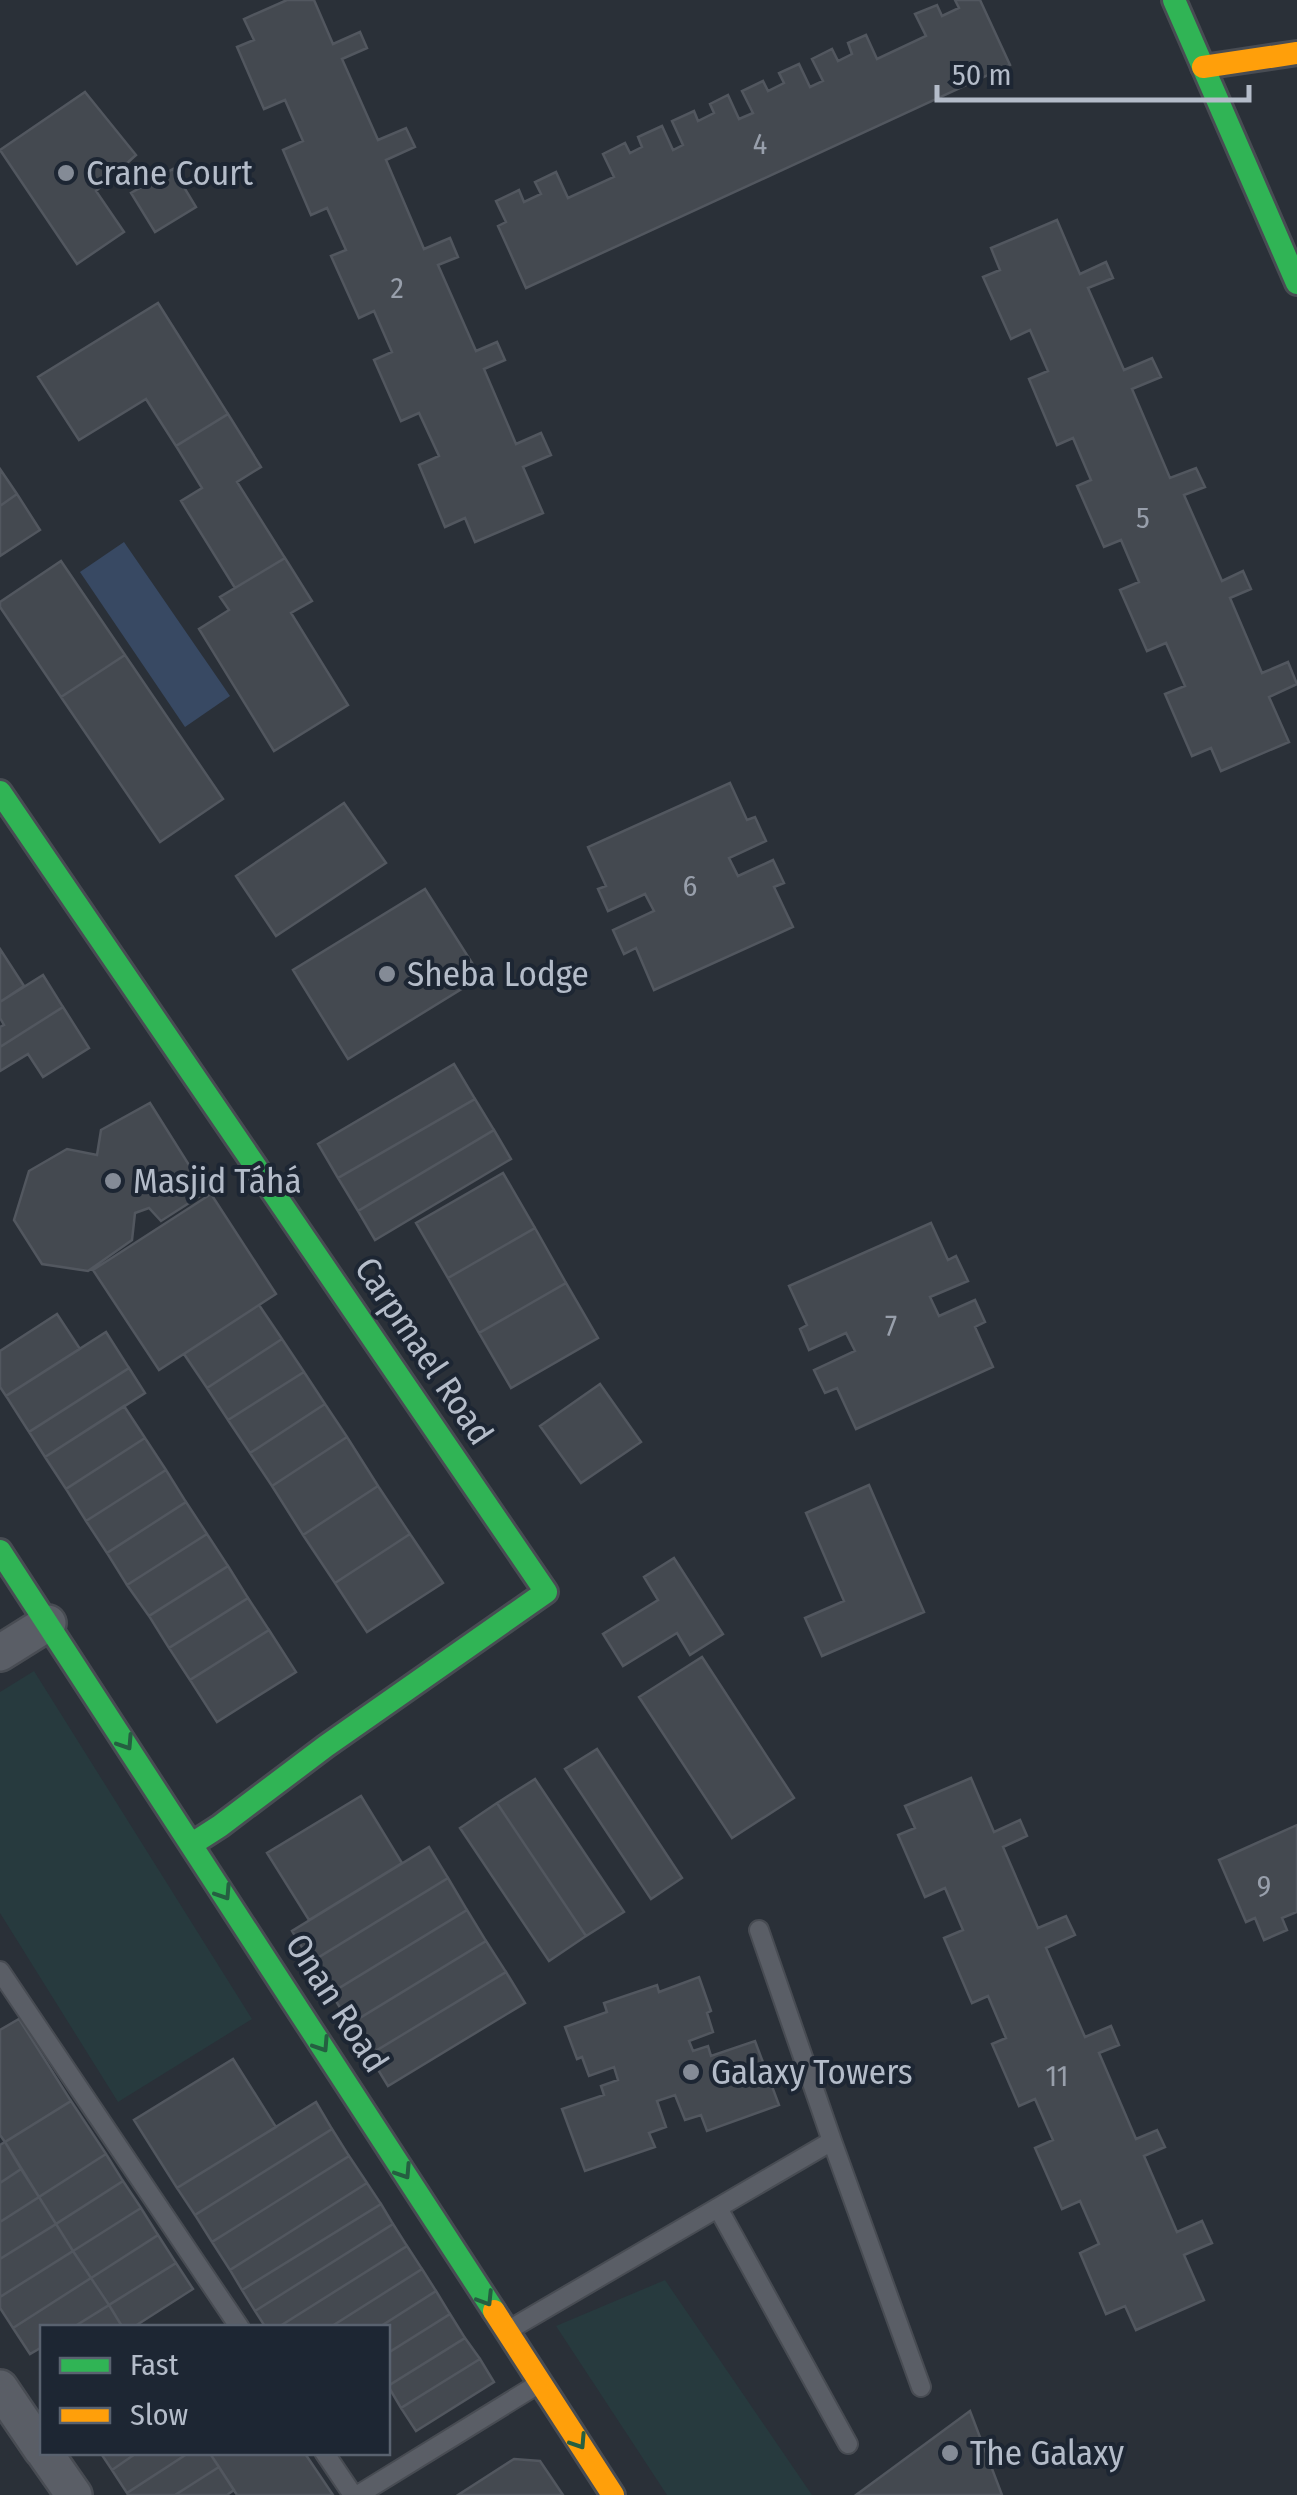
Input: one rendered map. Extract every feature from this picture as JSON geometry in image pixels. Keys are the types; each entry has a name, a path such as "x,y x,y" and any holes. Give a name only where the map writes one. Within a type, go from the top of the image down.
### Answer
{"street":[{"path":"1174,0 1297,283"},
{"path":"1204,67 1297,53"},
{"name":"Carpmael Road","path":"0,792 546,1592 192,1844"},
{"name":"Onan Road","path":"0,1551 613,2495"},
{"path":"0,1653 48,1623"},
{"path":"0,2388 40,2445"},
{"path":"47,2455 74,2495"}],"lane":[{"path":"759,1930 921,2387"},
{"path":"0,1971 238,2325"},
{"path":"506,2331 832,2141"},
{"path":"718,2208 848,2444"},
{"path":"326,2455 356,2495 540,2383"}],"green space":[{"path":"34,1671 252,2019 118,2102 0,1913 0,1692"},
{"path":"665,2280 812,2495 667,2495 556,2326"}],"water":[{"path":"124,542 230,696 185,727 80,572"}],"building":[{"path":"287,0 314,0 333,44 360,32 367,48 342,59 378,140 406,128 415,147 386,160 424,249 450,238 458,257 438,265 476,351 497,342 505,360 484,369 516,444 541,433 551,455 523,467 543,513 475,542 465,518 445,527 419,465 439,456 419,413 401,421 374,360 392,352 374,311 359,318 331,256 346,250 327,208 311,215 283,150 303,141 285,100 264,109 237,47 254,40 244,19"},
{"path":"955,0 980,0 1010,65 526,288 498,226 506,222 496,201 519,190 524,202 541,194 535,182 556,172 568,198 614,177 603,154 625,143 630,153 642,147 638,137 662,126 673,150 683,145 672,121 694,111 698,121 714,113 710,104 728,95 739,119 753,113 742,91 763,81 768,91 784,83 779,73 799,64 810,87 823,81 812,59 832,49 838,61 852,54 848,43 866,35 877,59 926,36 915,14 937,5 942,16 959,8"},
{"name":"Crane Court","path":"85,92 136,155 96,191 124,232 77,264 0,150"},
{"path":"173,169 196,207 155,232 131,193"},
{"path":"1057,220 1080,274 1106,262 1113,278 1088,288 1124,370 1152,358 1161,377 1132,389 1170,478 1196,468 1205,487 1184,495 1222,581 1243,571 1251,589 1230,598 1262,673 1288,662 1297,684 1269,697 1289,742 1221,771 1211,748 1192,756 1165,694 1185,686 1166,643 1147,651 1120,590 1139,582 1121,540 1104,547 1077,486 1091,480 1073,438 1057,445 1029,379 1048,371 1030,330 1011,339 983,277 1000,270 991,248"},
{"path":"158,303 228,414 176,446 146,399 79,440 38,377"},
{"path":"228,414 261,467 237,482 285,558 235,588 181,501 202,488 176,446"},
{"path":"0,469 17,494 0,506"},
{"path":"17,494 40,530 0,556 0,506"},
{"path":"285,558 312,601 291,613 348,705 274,751 199,629 229,610 220,597"},
{"path":"61,561 125,655 61,697 0,602"},
{"path":"125,655 223,799 160,842 61,697"},
{"path":"730,783 747,820 755,817 766,841 729,858 738,876 773,860 784,883 774,887 793,927 654,990 636,948 624,954 613,930 654,911 645,894 608,911 598,889 606,886 588,847"},
{"path":"344,803 386,863 276,936 236,876"},
{"name":"Sheba Lodge","path":"425,889 481,977 348,1059 293,970"},
{"path":"0,949 24,986 0,1002"},
{"path":"43,975 63,1007 0,1047 0,1027 4,1025 0,1002"},
{"path":"63,1007 89,1048 43,1077 28,1054 0,1071 0,1047"},
{"path":"454,1064 475,1099 338,1178 318,1144"},
{"path":"475,1099 494,1130 358,1211 338,1178"},
{"name":"Masjid Táhá","path":"150,1103 206,1192 161,1221 149,1208 135,1213 132,1240 88,1271 42,1264 14,1220 29,1171 67,1149 97,1155 101,1130"},
{"path":"494,1130 511,1159 375,1240 358,1211"},
{"path":"503,1173 535,1228 448,1278 416,1223"},
{"path":"211,1194 276,1294 159,1370 93,1270"},
{"path":"931,1223 948,1260 956,1256 968,1281 930,1297 939,1316 975,1300 985,1322 975,1327 993,1367 856,1429 837,1388 825,1393 814,1370 855,1351 846,1333 809,1350 800,1329 807,1325 789,1286"},
{"path":"535,1228 566,1283 479,1333 448,1278"},
{"path":"566,1283 598,1338 511,1388 479,1333"},
{"path":"259,1305 282,1339 207,1388 184,1354"},
{"path":"57,1314 80,1349 6,1396 0,1387 0,1351"},
{"path":"106,1332 129,1368 29,1432 6,1396"},
{"path":"282,1339 304,1372 228,1420 207,1388"},
{"path":"129,1368 145,1393 45,1457 29,1432"},
{"path":"304,1372 325,1404 250,1453 228,1420"},
{"path":"600,1384 641,1442 581,1483 540,1426"},
{"path":"325,1404 347,1437 272,1486 250,1453"},
{"path":"124,1406 145,1438 66,1489 45,1457"},
{"path":"347,1437 378,1486 303,1535 272,1486"},
{"path":"145,1438 166,1470 86,1521 66,1489"},
{"path":"166,1470 186,1502 107,1553 86,1521"},
{"path":"869,1485 924,1612 822,1656 805,1618 844,1601 806,1513"},
{"path":"378,1486 410,1534 335,1583 303,1535"},
{"path":"186,1502 207,1534 127,1585 107,1553"},
{"path":"207,1534 228,1566 149,1616 127,1585"},
{"path":"410,1534 443,1583 367,1632 335,1583"},
{"path":"674,1558 723,1634 690,1655 677,1633 623,1666 603,1634 658,1600 644,1577"},
{"path":"228,1566 248,1598 169,1648 149,1616"},
{"path":"248,1598 269,1630 190,1680 169,1648"},
{"path":"269,1630 296,1672 217,1722 190,1680"},
{"path":"702,1657 794,1798 732,1838 639,1697"},
{"path":"597,1749 682,1878 651,1899 565,1769"},
{"path":"971,1778 994,1832 1020,1820 1027,1836 1003,1847 1038,1928 1066,1916 1075,1935 1046,1948 1085,2037 1111,2026 1119,2045 1099,2053 1136,2139 1157,2130 1165,2147 1144,2156 1177,2232 1202,2221 1212,2243 1184,2255 1204,2300 1136,2330 1125,2306 1106,2314 1080,2253 1099,2244 1080,2201 1062,2209 1035,2148 1053,2140 1035,2099 1019,2106 992,2044 1006,2038 988,1996 972,2003 944,1938 963,1930 945,1888 925,1897 898,1835 915,1828 905,1806"},
{"path":"535,1779 624,1912 586,1936 497,1803"},
{"path":"361,1796 402,1863 309,1920 267,1853"},
{"path":"497,1803 586,1936 549,1961 460,1828"},
{"path":"1297,1825 1297,1912 1282,1918 1287,1930 1264,1940 1255,1918 1246,1922 1219,1860"},
{"path":"429,1847 448,1878 311,1962 292,1931"},
{"path":"448,1878 467,1910 331,1993 311,1962"},
{"path":"467,1910 486,1941 350,2024 331,1993"},
{"path":"486,1941 506,1972 369,2055 350,2024"},
{"path":"506,1972 525,2003 388,2086 369,2055"},
{"name":"Galaxy Towers","path":"699,1977 711,2011 707,2013 713,2032 689,2041 693,2051 708,2046 711,2056 755,2041 779,2105 707,2131 701,2115 685,2120 675,2095 657,2101 666,2127 649,2133 655,2147 585,2171 562,2109 604,2095 601,2086 618,2080 614,2067 589,2076 582,2057 577,2059 565,2027 607,2012 604,2003 657,1985 659,1992"},
{"path":"19,2019 71,2101 5,2142 0,2135 0,2030"},
{"path":"233,2059 276,2127 177,2188 134,2120"},
{"path":"71,2101 106,2154 39,2197 5,2142"},
{"path":"316,2102 332,2129 195,2215 177,2188"},
{"path":"332,2129 349,2156 212,2242 195,2215"},
{"path":"5,2142 21,2169 0,2183 0,2145"},
{"path":"106,2154 123,2181 56,2224 39,2197"},
{"path":"349,2156 367,2183 230,2270 212,2242"},
{"path":"21,2169 39,2197 0,2222 0,2183"},
{"path":"123,2181 141,2208 73,2251 56,2224"},
{"path":"367,2183 381,2204 242,2290 230,2270"},
{"path":"39,2197 56,2224 0,2259 0,2222"},
{"path":"381,2204 393,2224 255,2311 242,2290"},
{"path":"141,2208 158,2235 91,2278 73,2251"},
{"path":"56,2224 73,2251 0,2297 0,2259"},
{"path":"393,2224 407,2246 282,2325 264,2325 255,2311"},
{"path":"158,2235 176,2263 109,2305 91,2278"},
{"path":"407,2246 422,2269 334,2325 282,2325"},
{"path":"73,2251 91,2278 13,2328 0,2308 0,2297"},
{"path":"176,2263 193,2289 137,2325 121,2325 109,2305"},
{"path":"422,2269 436,2291 383,2325 334,2325"},
{"path":"91,2278 109,2305 77,2325 40,2325 40,2348 30,2354 13,2328"},
{"path":"436,2291 450,2314 390,2352 390,2325 383,2325"},
{"path":"109,2305 121,2325 77,2325"},
{"path":"450,2314 465,2338 390,2385 390,2352"},
{"path":"465,2338 480,2359 401,2408 390,2385"},
{"path":"480,2359 494,2382 416,2431 401,2408"},
{"name":"The Galaxy","path":"970,2411 1002,2495 856,2495"},
{"path":"102,2455 134,2455 112,2470"},
{"path":"134,2455 185,2455 127,2493 112,2470"},
{"path":"185,2455 211,2455 219,2467 175,2495 127,2493"},
{"path":"211,2455 306,2455 333,2495 237,2495"},
{"path":"514,2459 540,2461 563,2495 458,2495"},
{"path":"219,2467 234,2490 227,2495 175,2495"}],"traffic: fast":[{"path":"1174,0 1297,283"},
{"path":"0,792 546,1592 192,1844"},
{"path":"0,1551 494,2311"}],"traffic: slow":[{"path":"1203,67 1297,53"},
{"path":"494,2311 613,2495"}],"place":[{"name":"Crane Court","path":"66,173"},
{"name":"Sheba Lodge","path":"387,974"},
{"name":"Masjid Táhá","path":"113,1181"},
{"name":"Galaxy Towers","path":"691,2072"},
{"name":"The Galaxy","path":"950,2453"}]}
